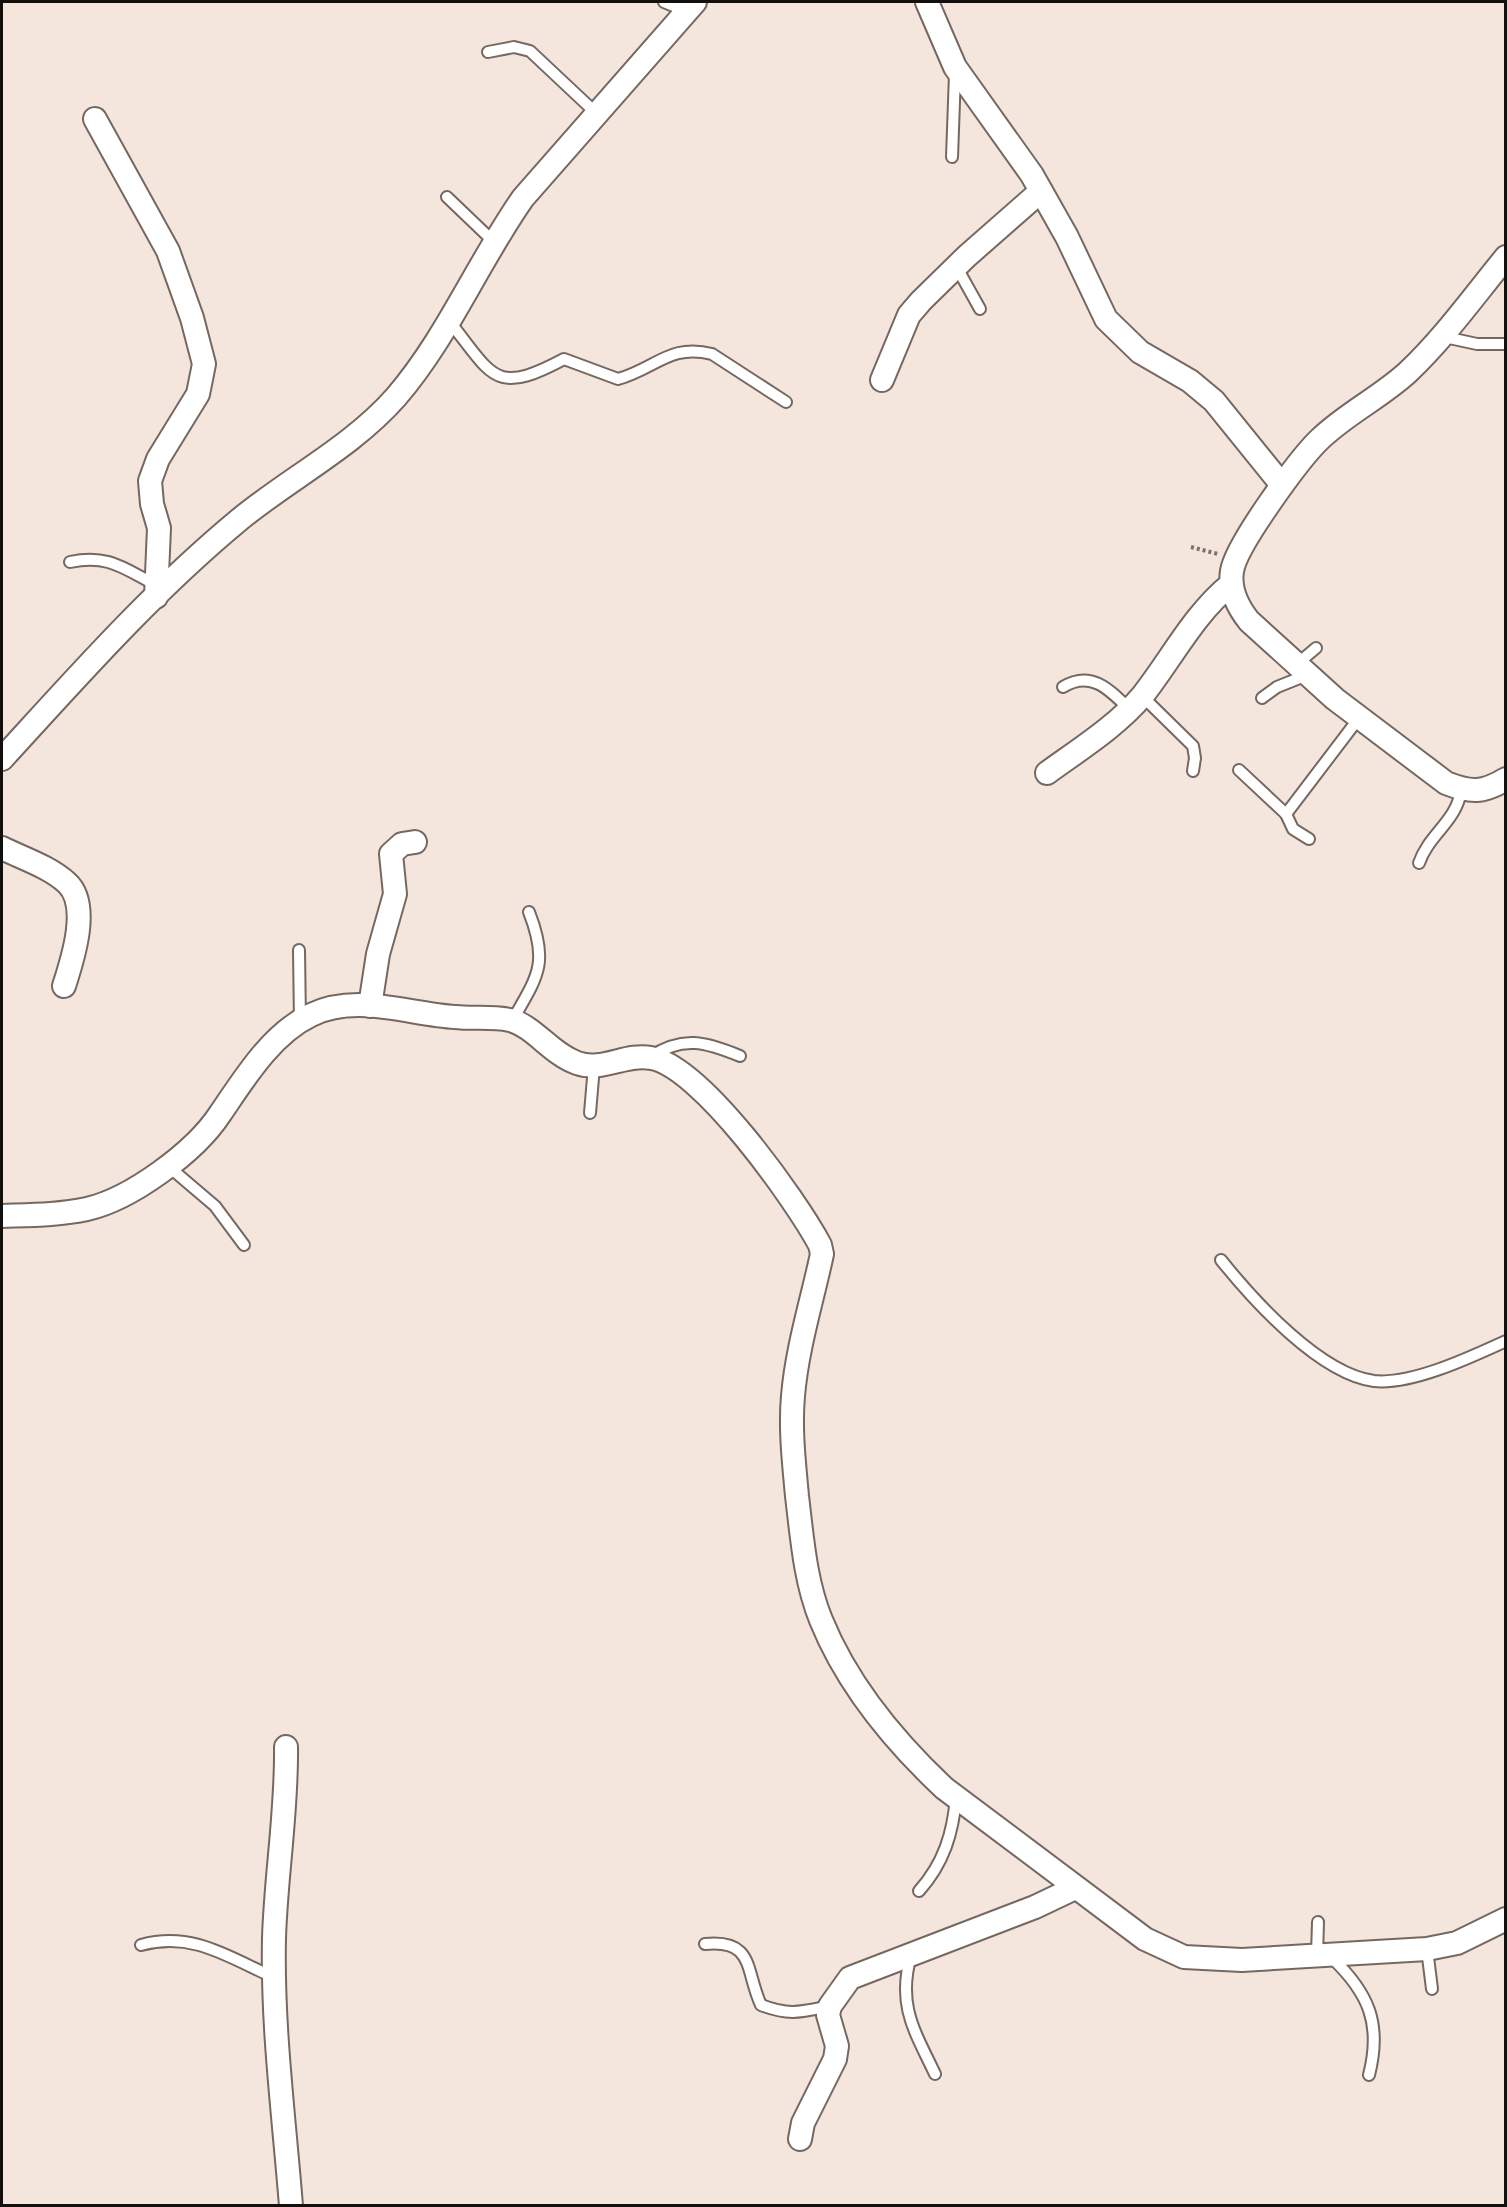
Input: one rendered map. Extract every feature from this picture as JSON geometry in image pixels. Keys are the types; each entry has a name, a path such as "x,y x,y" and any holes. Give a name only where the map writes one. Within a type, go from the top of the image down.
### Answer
{"street":[{"path":"927,2 955,67 1041,191 1067,237 1100,308 1114,329 1140,352 1190,381 1214,400 1230,416 1282,485"},
{"path":"2,759 156,591 239,520 376,417 414,374 449,321 494,242 523,198 690,6"},
{"path":"95,119 168,251 195,327 204,364 198,394 158,459 150,481 152,504 159,528 156,591"},
{"path":"882,380 909,315 956,266 1041,191"},
{"path":"1506,257 1406,374 1356,409 1319,440 1282,485 1236,558 1231,584 1240,610 1250,621 1359,718 1446,783 1461,789 1481,792 1506,778"},
{"path":"1047,773 1095,738 1136,702 1210,603 1231,584"},
{"path":"370,1006 380,946 395,894 391,854 402,844 415,842"},
{"path":"2,848 56,876 72,889 76,901 78,939 63,986"},
{"path":"2,1216 88,1209 131,1190 167,1165 206,1131 260,1059 300,1022 310,1015 331,1008 370,1006 454,1017 512,1021 537,1036 555,1053 579,1064 594,1066 650,1057 676,1067 715,1105 758,1155 820,1245 822,1254 793,1395 792,1424 803,1548 812,1592 821,1620 863,1694 921,1766 956,1797 1145,1939 1184,1957 1242,1960 1427,1949 1457,1943 1506,1919"},
{"path":"286,1747 286,1797 274,1939 277,2044 291,2205"},
{"path":"800,2139 804,2123 836,2059 837,2046 828,2014 830,2006 850,1978 1035,1907 1075,1888"}],"lane":[{"path":"664,2 690,6"},
{"path":"488,52 514,47 530,51 596,113"},
{"path":"952,157 955,67"},
{"path":"447,197 494,242"},
{"path":"956,266 980,309"},
{"path":"449,321 488,369 501,379 517,380 564,359 618,379 680,351 699,351 712,354 786,402"},
{"path":"1440,336 1477,344 1506,344"},
{"path":"70,562 91,558 104,559 156,591"},
{"path":"1262,698 1302,669 1316,648"},
{"path":"1063,687 1075,680 1093,681 1136,702 1193,746 1195,758 1193,771"},
{"path":"1286,814 1359,718"},
{"path":"1239,770 1286,814 1293,829 1309,839"},
{"path":"1419,862 1434,833 1449,822 1459,805 1461,789"},
{"path":"512,1021 538,975 541,956 530,912"},
{"path":"298,950 300,1022"},
{"path":"650,1057 679,1042 698,1043 740,1056"},
{"path":"590,1113 594,1066"},
{"path":"167,1165 215,1206 244,1245"},
{"path":"1221,1260 1250,1296 1298,1339 1329,1362 1374,1381 1414,1376 1506,1341"},
{"path":"919,1891 933,1876 945,1852 953,1828 956,1797"},
{"path":"1318,1922 1323,1955 1361,1989 1370,2010 1375,2050 1369,2075"},
{"path":"141,1945 161,1939 179,1939 200,1945 275,1978"},
{"path":"705,1944 724,1943 741,1951 748,1962 753,1988 761,2005 780,2013 798,2013 830,2006"},
{"path":"1427,1949 1432,1989"},
{"path":"911,1954 904,1995 912,2025 935,2074"}],"path":[{"path":"1191,548 1236,558"}]}
